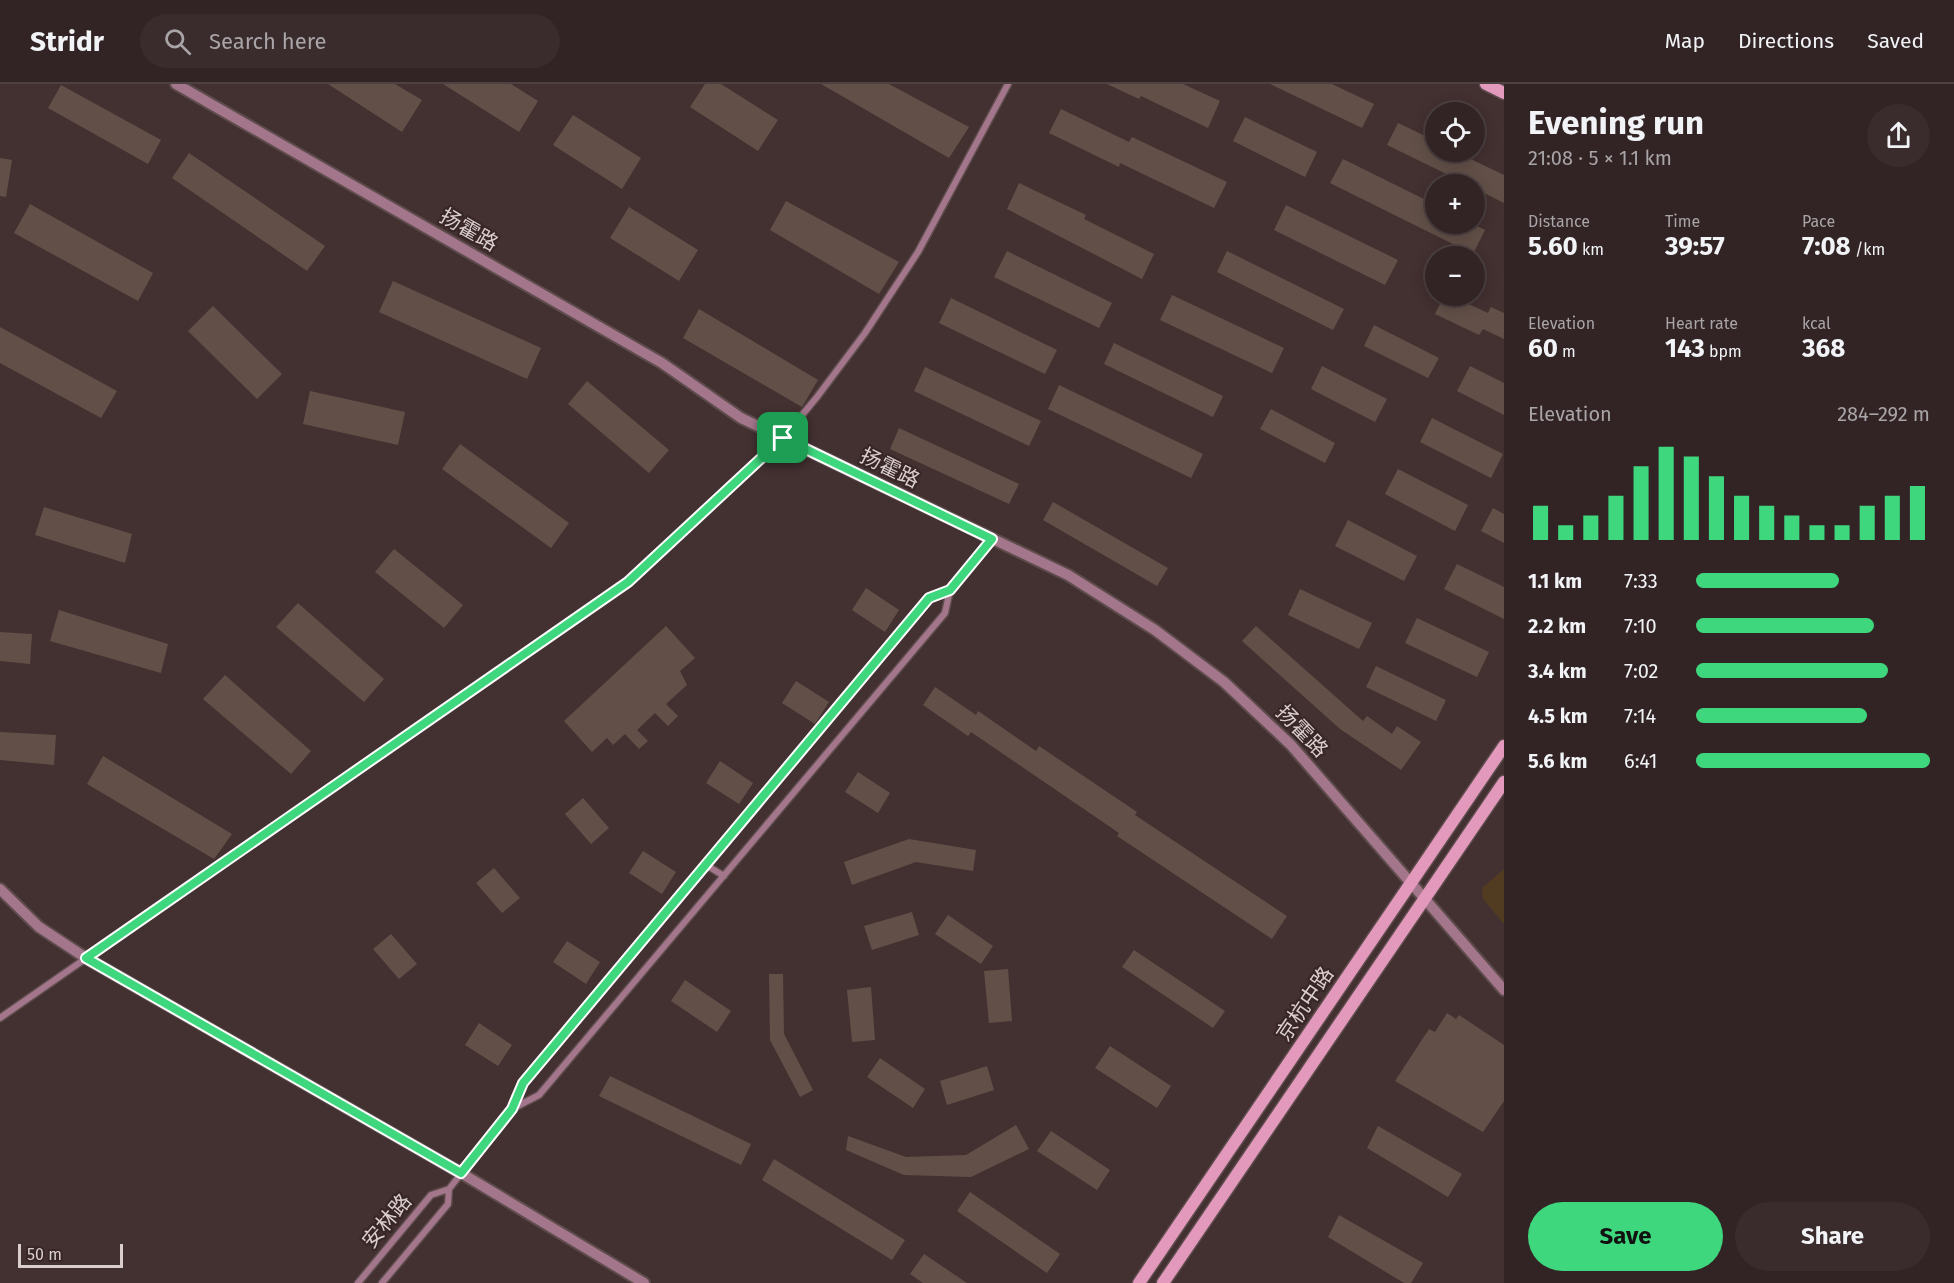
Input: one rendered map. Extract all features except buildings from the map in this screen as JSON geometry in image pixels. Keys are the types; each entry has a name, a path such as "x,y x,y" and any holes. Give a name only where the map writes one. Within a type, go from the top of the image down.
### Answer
{"main road":[{"path":"1486,84 1504,93"},
{"name":"京杭中路","path":"1139,1283 1504,746"},
{"name":"京杭中路","path":"1163,1283 1504,782"}],"street":[{"name":"扬霍路","path":"177,84 662,363 741,418 1068,575 1155,630 1224,682 1291,745 1504,990"},
{"path":"0,1018 628,582 783,438 865,333 918,252 1008,84"},
{"name":"安林路","path":"512,1109 539,1095 724,876 945,613 950,590 992,539"},
{"name":"安林路","path":"382,1283 448,1204 449,1189 512,1109 523,1083 929,598 950,590"},
{"path":"706,865 724,876"},
{"path":"0,889 39,927 86,958 461,1173 645,1283"},
{"name":"安林路","path":"358,1283 431,1195 449,1189"}],"shaded area":[{"path":"1504,869 1504,924 1483,899 1482,888"}],"route":[{"path":"783,438 992,539 950,590 929,598 523,1083 512,1109 461,1173 86,958 628,582 783,438"}]}
